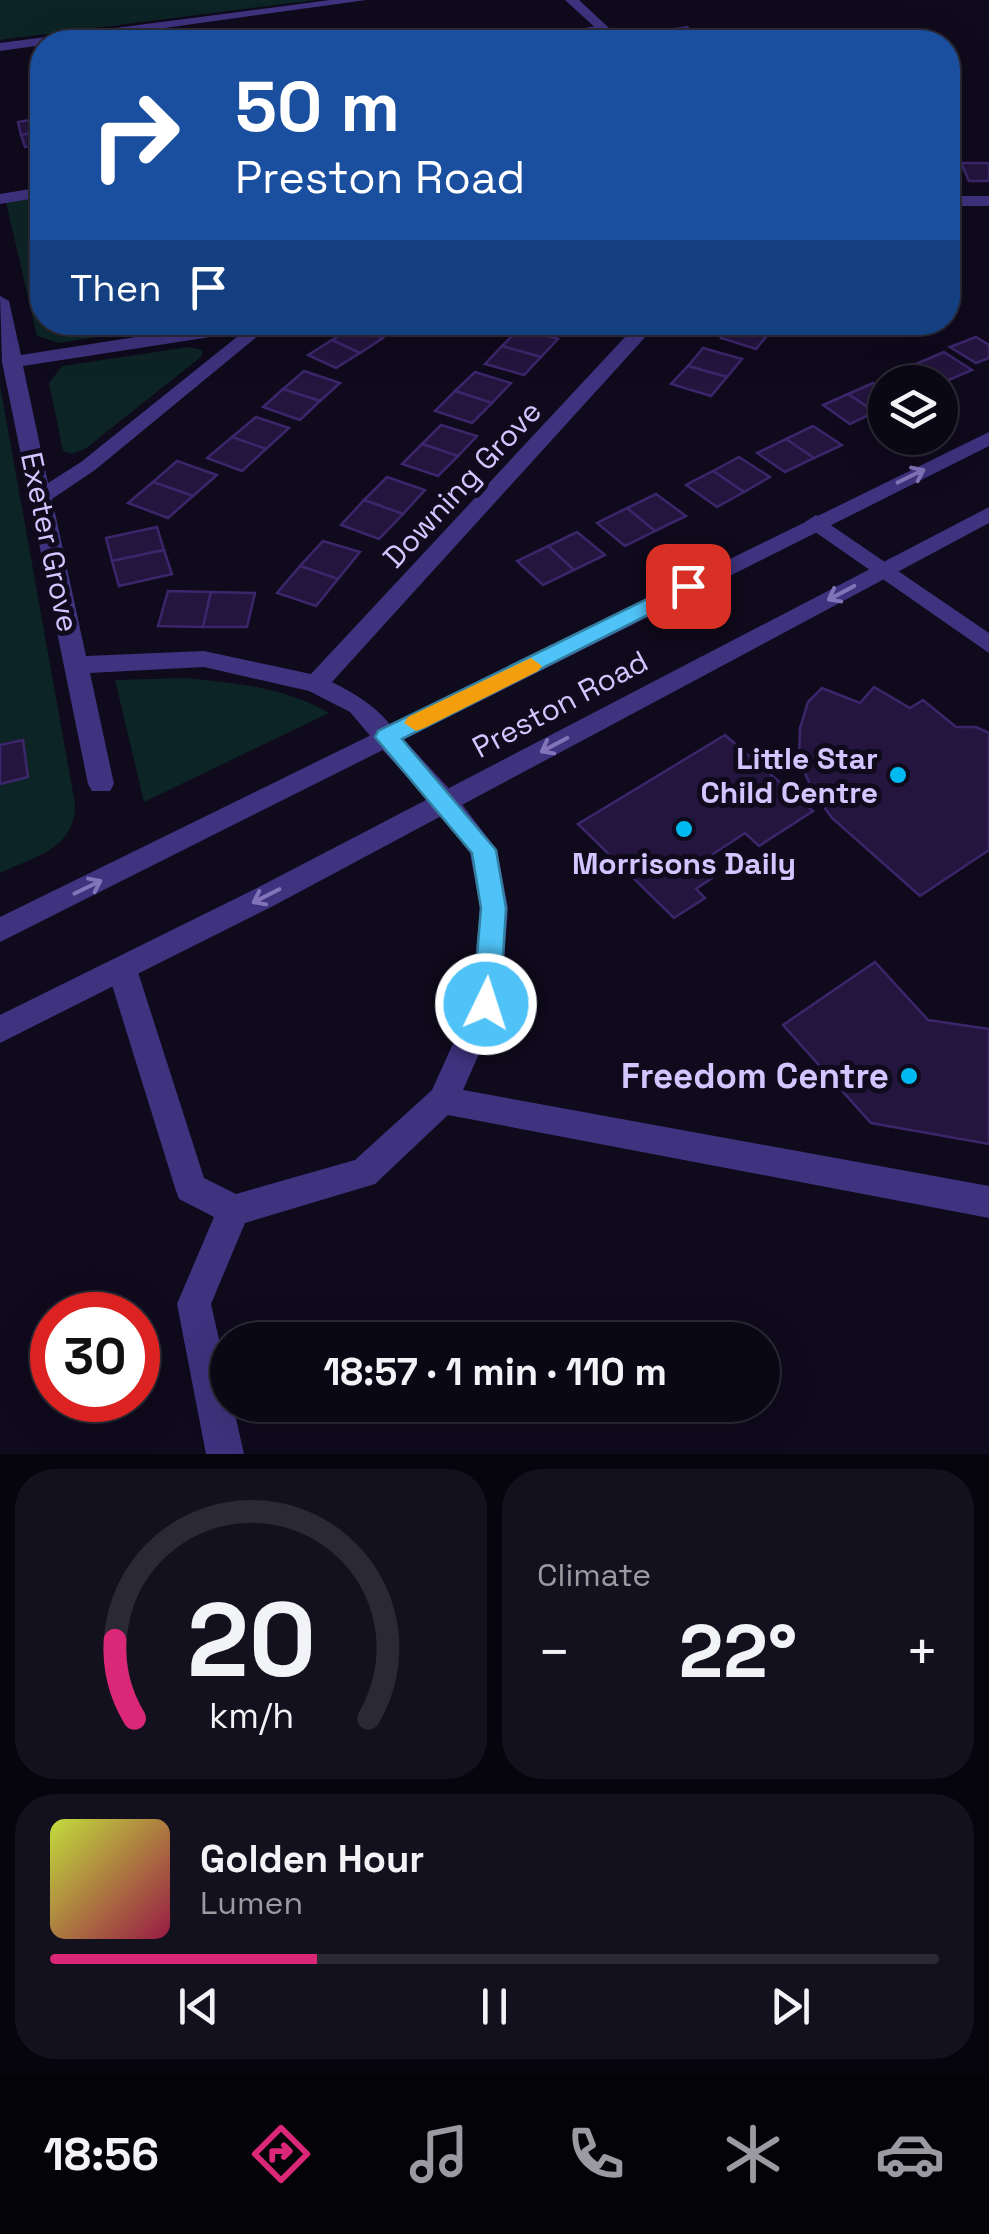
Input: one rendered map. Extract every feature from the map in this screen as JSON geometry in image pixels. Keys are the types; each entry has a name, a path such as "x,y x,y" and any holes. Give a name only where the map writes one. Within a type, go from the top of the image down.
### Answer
{"street":[{"path":"130,30 360,0"},
{"path":"571,0 604,30"},
{"path":"589,30 602,28"},
{"path":"0,47 30,43"},
{"path":"0,198 30,194"},
{"path":"960,202 989,202"},
{"name":"Exeter Grove","path":"0,301 101,784"},
{"path":"11,362 182,335"},
{"path":"41,497 88,466 249,335"},
{"name":"Downing Grove","path":"316,684 638,335"},
{"name":"Preston Road","path":"0,930 989,438"},
{"name":"Preston Road","path":"0,1030 446,802 989,514"},
{"path":"816,522 989,645"},
{"path":"77,665 204,659 316,684 359,706 446,802 483,850 494,908 486,1004 443,1100 364,1173 234,1210 191,1188 122,968"},
{"path":"443,1100 989,1202"},
{"path":"224,1454 194,1304 234,1210"}],"green space":[{"path":"0,0 316,0 79,30 30,30 30,36 0,40"},
{"path":"30,194 30,306 5,198"},
{"path":"37,335 110,335 59,343"},
{"path":"189,347 202,350 202,356 85,449 72,454 63,451 49,383 62,366"},
{"path":"0,385 75,804 73,819 61,841 40,856 0,873"},
{"path":"186,678 277,692 329,713 144,802 115,680"}],"building":[{"path":"30,120 30,133 21,135 18,122"},
{"path":"30,133 30,146 25,147 21,135"},
{"path":"961,163 989,163 989,181 969,181"},
{"path":"340,335 383,338 360,353 332,340"},
{"path":"513,335 558,339 541,357 502,346"},
{"path":"724,335 768,335 756,349 721,338"},
{"path":"976,337 989,345 989,358 976,363 950,347"},
{"path":"332,340 360,353 336,368 308,355"},
{"path":"502,346 541,357 524,375 485,364"},
{"path":"703,348 742,359 727,377 688,366"},
{"path":"944,352 972,370 958,376 958,365 916,364"},
{"path":"688,366 727,377 711,396 671,384"},
{"path":"304,371 340,383 320,401 283,389"},
{"path":"475,372 511,383 492,403 455,391"},
{"path":"868,385 868,407 848,394"},
{"path":"283,389 320,401 300,420 263,407"},
{"path":"455,391 492,403 472,423 435,411"},
{"path":"848,394 868,407 868,415 850,424 823,405"},
{"path":"256,417 289,428 266,449 232,437"},
{"path":"441,425 477,436 458,456 422,444"},
{"path":"813,426 842,445 814,458 786,439"},
{"path":"232,437 266,449 242,471 207,458"},
{"path":"786,439 814,458 785,472 757,453"},
{"path":"422,444 458,456 438,476 402,464"},
{"path":"739,457 770,477 744,492 713,471"},
{"path":"177,461 217,475 193,496 153,482"},
{"path":"713,471 744,492 717,507 686,485"},
{"path":"387,477 425,490 403,514 364,500"},
{"path":"153,482 193,496 168,518 128,503"},
{"path":"656,494 686,516 655,531 627,508"},
{"path":"364,500 403,514 379,539 341,525"},
{"path":"627,508 655,531 625,546 597,523"},
{"path":"157,527 164,550 112,561 106,538"},
{"path":"577,532 605,555 574,570 548,546"},
{"path":"323,541 360,552 338,579 300,566"},
{"path":"548,546 574,570 543,585 517,561"},
{"path":"164,550 172,574 119,586 112,561"},
{"path":"300,566 338,579 316,606 277,593"},
{"path":"168,591 211,592 203,627 158,626"},
{"path":"211,592 255,593 247,627 203,627"},
{"name":"Little Star Child Centre","path":"874,687 910,708 923,700 956,727 976,727 989,733 989,850 920,896 832,818 813,792 799,759 800,728 808,702 822,688 860,703"},
{"name":"Morrisons Daily","path":"725,735 813,811 759,846 745,833 698,864 712,878 696,889 705,898 674,918 578,824"},
{"path":"23,740 28,777 0,784 0,745"},
{"name":"Freedom Centre","path":"875,962 928,1020 989,1029 989,1144 871,1123 783,1025"}],"slow traffic":[{"path":"416,723 531,666"}],"place":[{"name":"Little Star Child Centre","path":"898,775"},
{"name":"Morrisons Daily","path":"684,829"},
{"name":"Freedom Centre","path":"909,1076"}],"route":[{"path":"486,1004 494,908 483,850 446,802 386,737 688,586"}]}
